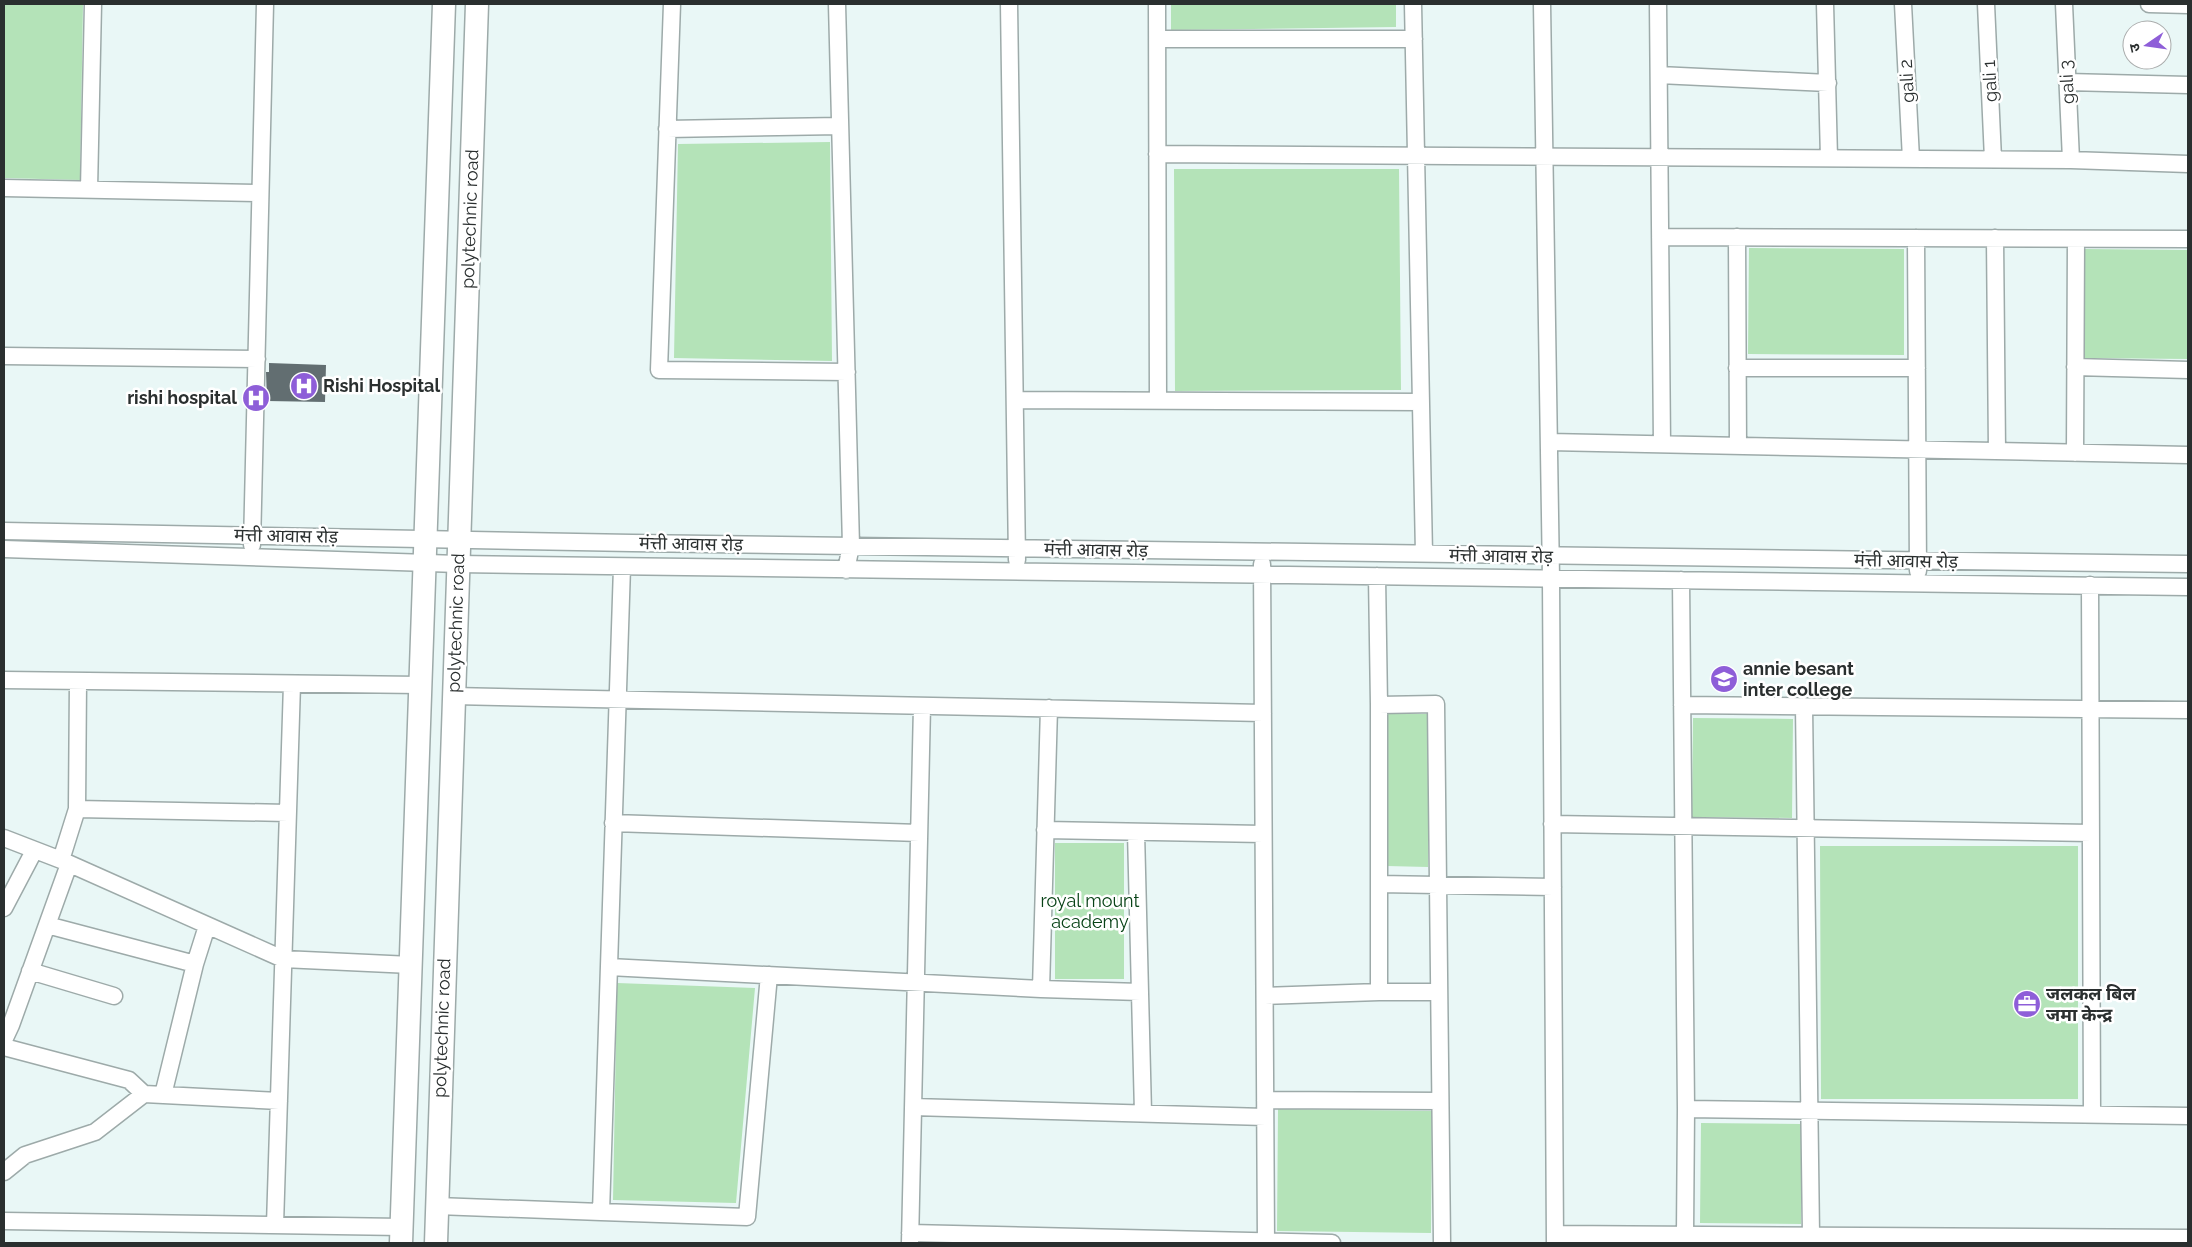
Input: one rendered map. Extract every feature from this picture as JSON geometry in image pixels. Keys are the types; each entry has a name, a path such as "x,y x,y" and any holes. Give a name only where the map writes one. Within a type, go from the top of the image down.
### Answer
{"street":[{"path":"89,189 93,4"},
{"path":"252,558 264,4"},
{"path":"4,1221 275,1225 402,1235 444,4"},
{"name":"polytechnic road","path":"436,1243 478,4"},
{"path":"672,4 659,370 847,372"},
{"path":"837,4 851,546 846,570"},
{"path":"1009,4 1017,572"},
{"path":"1157,4 1158,400"},
{"path":"1413,4 1424,554"},
{"path":"1542,4 1551,578 1555,1239 1685,1234 2188,1238"},
{"path":"1658,4 1662,444"},
{"path":"1825,4 1829,158"},
{"name":"gali 2","path":"1903,4 1911,159"},
{"name":"gali 1","path":"1986,4 1993,159"},
{"name":"gali 3","path":"2064,4 2071,160"},
{"path":"2149,4 2188,5"},
{"path":"1157,39 1414,39"},
{"path":"1659,76 1828,84"},
{"path":"2067,82 2188,85"},
{"path":"668,129 840,126"},
{"path":"1157,154 1993,159 2188,164"},
{"path":"4,188 260,193"},
{"path":"1660,237 2188,239"},
{"path":"1736,237 1738,446"},
{"path":"1916,238 1918,583"},
{"path":"1995,238 1997,451"},
{"path":"2075,453 2076,239"},
{"path":"4,356 257,359"},
{"path":"1738,368 1917,368"},
{"path":"2075,368 2188,370"},
{"path":"1015,400 1421,402"},
{"path":"1549,442 2188,455"},
{"name":"मंत्ती आवास रोड़","path":"4,531 851,546 1918,562 2188,564"},
{"path":"4,549 425,564 2188,587"},
{"path":"1262,552 1266,1242"},
{"path":"601,1212 622,567"},
{"path":"1377,576 1380,992"},
{"path":"1681,580 1686,1109 1685,1234"},
{"path":"2090,585 2092,1115"},
{"path":"4,680 420,685"},
{"path":"4,1040 47,925 65,862 77,808 78,681"},
{"path":"275,1225 292,684"},
{"path":"454,696 1263,713"},
{"path":"1379,705 1436,704 1442,1243"},
{"path":"1682,705 2188,710"},
{"path":"922,706 910,1238 1332,1243"},
{"path":"1804,706 1812,1235"},
{"path":"1041,989 1049,708"},
{"path":"77,808 288,813"},
{"path":"613,823 919,833"},
{"path":"1552,824 2091,833"},
{"path":"1045,830 1264,834"},
{"path":"1136,832 1143,1113"},
{"path":"4,838 65,862 283,959 411,965"},
{"path":"4,908 34,851"},
{"path":"1379,884 1553,887"},
{"path":"47,925 195,964"},
{"path":"163,1095 195,964 207,926"},
{"path":"609,968 1140,992"},
{"path":"30,971 114,996"},
{"path":"437,1206 747,1217 769,975"},
{"path":"1264,996 1439,992"},
{"path":"4,1047 129,1080 144,1094 279,1100"},
{"path":"4,1172 25,1155 95,1132 144,1094"},
{"path":"1265,1100 1440,1102"},
{"path":"913,1107 1265,1117"},
{"path":"1686,1109 2188,1116"}],"green space":[{"path":"4,4 83,4 80,180 4,178"},
{"path":"1171,4 1396,4 1396,27 1171,30"},
{"path":"830,142 832,361 674,358 678,144"},
{"path":"1174,169 1399,169 1401,390 1175,391"},
{"path":"1749,248 1904,249 1904,355 1748,354"},
{"path":"2085,249 2188,250 2188,359 2084,358"},
{"path":"1388,714 1429,714 1428,867 1387,866"},
{"path":"1693,718 1793,719 1792,818 1692,817"},
{"name":"royal mount academy","path":"1055,843 1124,843 1124,979 1055,979"},
{"path":"1820,846 2078,846 2078,1099 1821,1099"},
{"path":"617,983 755,988 736,1203 613,1200"},
{"path":"1278,1109 1432,1111 1431,1233 1277,1231"},
{"path":"1701,1123 1801,1124 1801,1224 1700,1223"}],"building":[{"path":"269,363 326,365 325,402 267,401 266,372 269,372"}],"place":[{"name":"Rishi Hospital","path":"304,386"},
{"name":"rishi hospital","path":"256,398"},
{"name":"annie besant inter college","path":"1724,679"},
{"name":"जलकल बिल जमा केन्द्र","path":"2027,1004"}]}
